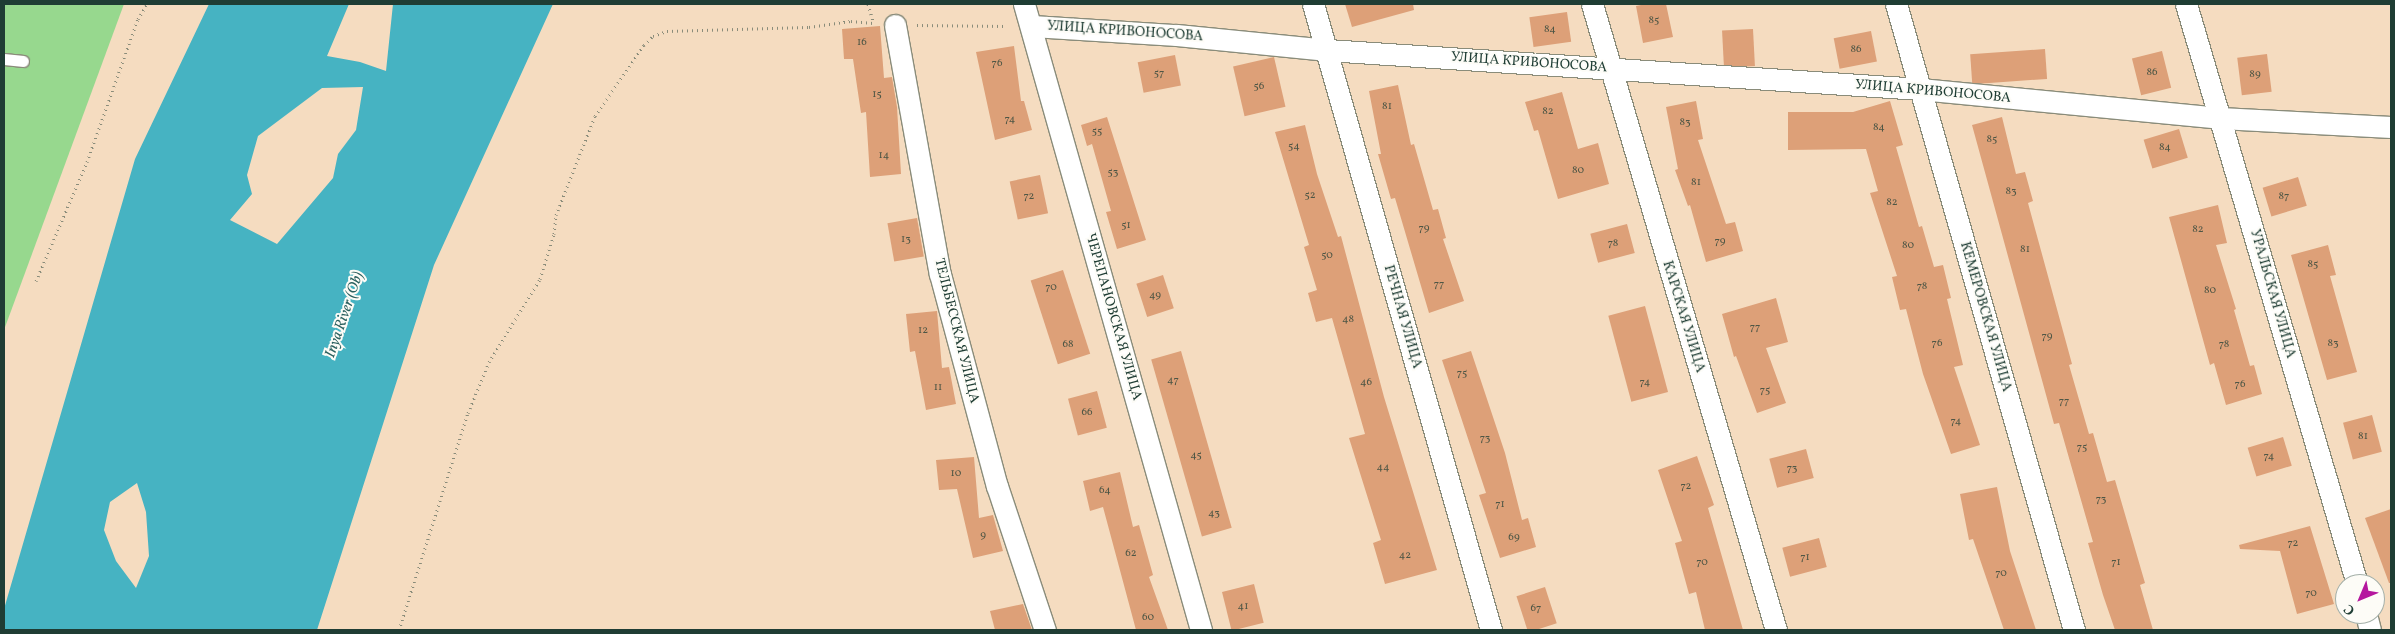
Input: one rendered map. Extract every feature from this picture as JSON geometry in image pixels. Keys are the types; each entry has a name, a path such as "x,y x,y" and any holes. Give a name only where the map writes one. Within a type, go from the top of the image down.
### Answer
{"street":[{"name":"ЧЕРЕПАНОВСКАЯ УЛИЦА","path":"1024,4 1032,26 1201,630"},
{"name":"РЕЧНАЯ УЛИЦА","path":"1313,4 1492,630"},
{"name":"КАРСКАЯ УЛИЦА","path":"1592,4 1608,68 1776,630"},
{"name":"КЕМЕРОВСКАЯ УЛИЦА","path":"1896,4 2074,630"},
{"name":"УРАЛЬСКАЯ УЛИЦА","path":"2186,4 2354,574"},
{"name":"ТЕЛЬБЕССКАЯ УЛИЦА","path":"884,24 940,274 997,486 1045,630"},
{"name":"УЛИЦА КРИВОНОСОВА","path":"1032,26 1178,35 1326,50 1920,89 2220,118 2391,127"}],"lane":[{"path":"4,59 23,61"}],"path":[{"path":"36,281 87,162 138,19 147,4"},
{"path":"868,4 884,24"},
{"name":"УЛИЦА КРИВОНОСОВА","path":"399,630 468,413 488,362 540,278 554,234 556,215 595,116 644,45 654,36 667,31 809,27 851,21 884,24 1032,26"}],"green space":[{"path":"4,4 124,4 4,330"}],"water":[{"name":"Inya River (Ob)","path":"209,4 349,4 327,56 360,62 386,71 393,4 553,4 434,265 317,630 4,630 4,609 135,159","holes":["363,87 356,130 338,154 333,178 277,244 230,220 252,194 247,175 258,136 322,88","137,483 146,512 149,556 136,588 116,561 104,530 110,502"]}],"building":[{"path":"1345,4 1413,4 1414,10 1352,27"},
{"path":"1666,4 1673,37 1643,43 1636,6"},
{"path":"1567,12 1571,42 1534,47 1529,17"},
{"path":"880,26 884,78 892,77 897,107 901,174 870,177 866,112 861,113 853,59 844,59 842,29"},
{"path":"1753,29 1755,66 1724,68 1722,31"},
{"path":"1871,31 1877,61 1840,69 1834,38"},
{"path":"1014,46 1021,101 1024,101 1032,130 995,140 976,52"},
{"path":"2045,49 2047,79 1972,84 1970,54"},
{"path":"2162,51 2171,88 2141,95 2132,58"},
{"path":"2267,54 2272,92 2242,95 2237,58"},
{"path":"1175,55 1181,85 1144,93 1138,62"},
{"path":"1274,57 1285,107 1245,116 1233,66"},
{"path":"1398,85 1411,145 1414,144 1433,210 1438,209 1446,238 1443,239 1464,301 1429,313 1395,198 1391,199 1378,154 1381,154 1369,91"},
{"path":"1562,92 1578,149 1598,143 1609,184 1558,199 1538,130 1534,131 1525,102"},
{"path":"1696,101 1703,139 1698,140 1726,224 1735,222 1743,251 1706,262 1690,205 1688,206 1675,170 1678,169 1666,107"},
{"path":"1890,101 1903,145 1896,147 1919,227 1922,226 1934,267 1943,265 1951,298 1947,299 1963,365 1954,367 1980,445 1951,454 1923,374 1906,309 1900,310 1892,277 1897,276 1870,193 1878,191 1866,149 1788,150 1788,112 1853,112"},
{"path":"1107,117 1146,240 1117,249 1106,212 1111,211 1092,144 1087,146 1081,125"},
{"path":"2002,117 2016,174 2025,172 2033,201 2028,203 2072,364 2069,365 2089,434 2093,433 2107,482 2115,480 2145,583 2140,585 2153,630 2115,630 2103,595 2088,543 2093,542 2059,423 2054,424 1972,125"},
{"path":"1305,125 1317,174 1338,237 1341,236 1384,397 1437,570 1385,584 1373,543 1381,540 1349,438 1365,434 1332,318 1316,322 1308,293 1317,290 1304,247 1309,245 1275,132"},
{"path":"2179,129 2188,158 2152,169 2144,140"},
{"path":"1040,175 1048,213 1018,220 1010,181"},
{"path":"2298,177 2307,206 2271,217 2263,188"},
{"path":"2218,205 2227,243 2216,245 2236,309 2234,310 2250,366 2254,365 2262,394 2226,405 2214,363 2210,365 2169,217"},
{"path":"917,218 924,256 894,262 887,223"},
{"path":"1627,224 1635,253 1598,263 1590,234"},
{"path":"2328,245 2336,275 2330,276 2357,372 2327,380 2291,255"},
{"path":"1063,270 1090,354 1058,364 1031,281"},
{"path":"1163,275 1174,308 1147,317 1136,284"},
{"path":"1776,298 1788,342 1766,348 1786,403 1757,413 1736,356 1734,357 1722,314"},
{"path":"1645,306 1668,392 1631,402 1608,316"},
{"path":"937,311 942,368 949,367 956,404 926,410 915,351 910,352 906,314"},
{"path":"1181,351 1232,528 1202,536 1151,360"},
{"path":"1471,351 1505,453 1522,520 1528,518 1536,547 1500,558 1479,495 1486,493 1442,360"},
{"path":"1097,391 1107,428 1078,435 1068,399"},
{"path":"2372,415 2382,452 2353,459 2343,423"},
{"path":"2283,437 2292,466 2256,477 2248,448"},
{"path":"1806,449 1814,478 1777,488 1769,459"},
{"path":"1697,456 1714,505 1708,508 1743,630 1705,630 1696,592 1689,594 1675,543 1682,541 1658,470"},
{"path":"974,457 979,518 993,515 1003,551 973,558 957,489 939,490 936,460"},
{"path":"1120,472 1133,527 1139,525 1153,575 1149,577 1168,630 1136,630 1103,507 1090,511 1083,481"},
{"path":"1997,487 2010,551 2036,630 2004,630 1973,539 1969,540 1960,494"},
{"path":"2391,509 2391,583 2389,583 2365,518"},
{"path":"2310,526 2334,604 2297,614 2280,551 2240,549 2239,545"},
{"path":"1819,538 1827,567 1790,577 1782,548"},
{"path":"1254,584 1264,623 1231,630 1222,592"},
{"path":"1545,587 1557,623 1536,630 1527,630 1516,596"},
{"path":"1023,604 1032,630 995,630 990,611"}]}
